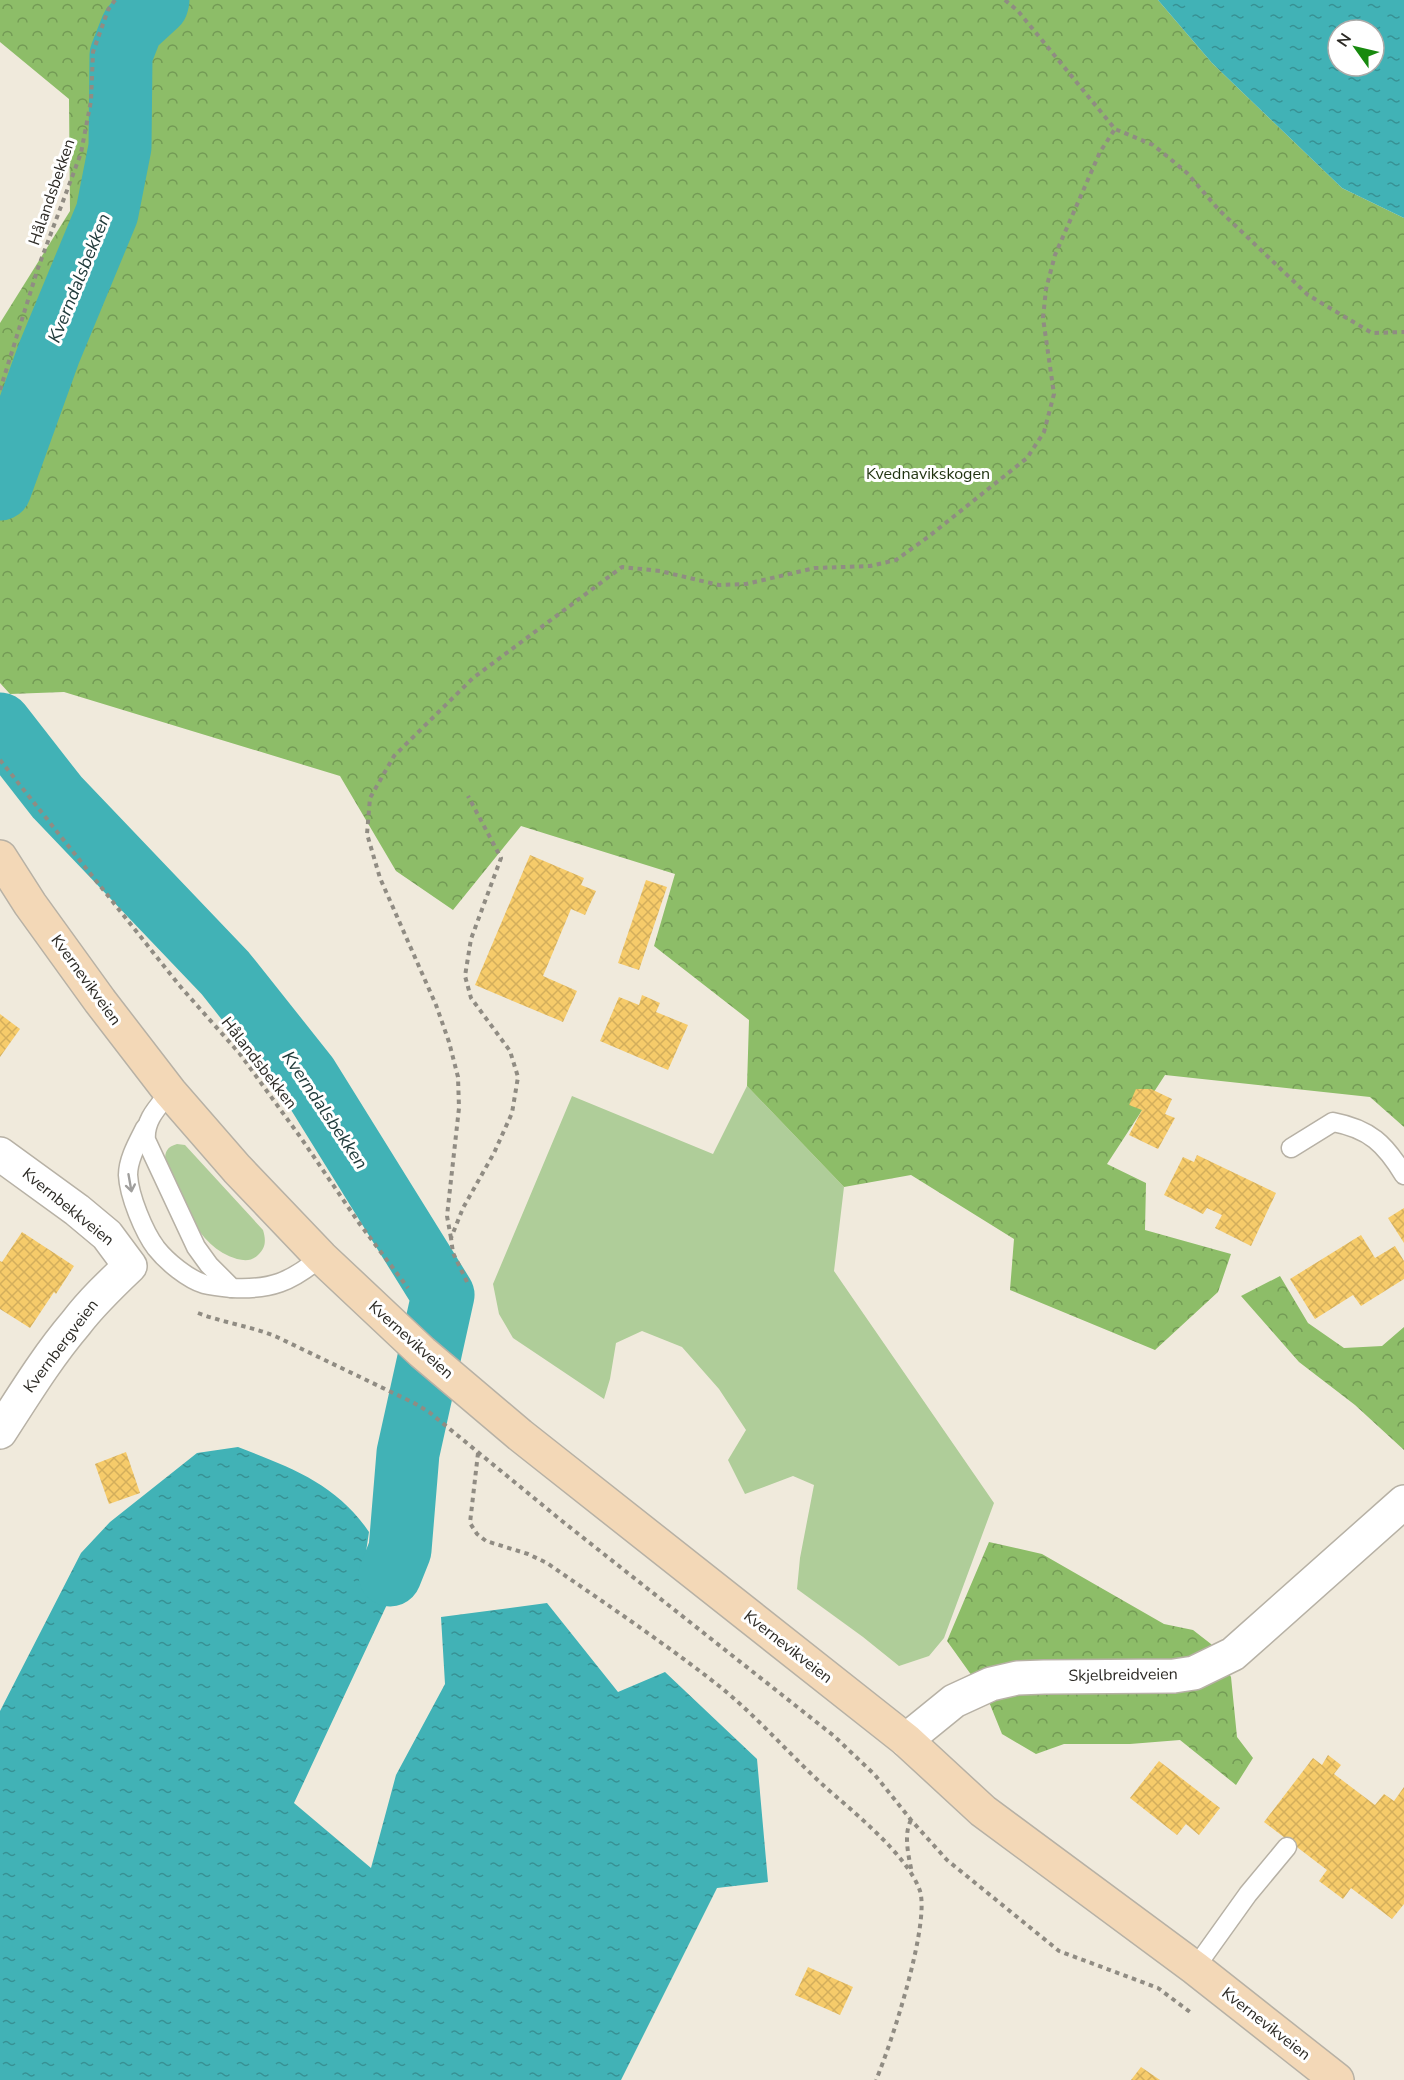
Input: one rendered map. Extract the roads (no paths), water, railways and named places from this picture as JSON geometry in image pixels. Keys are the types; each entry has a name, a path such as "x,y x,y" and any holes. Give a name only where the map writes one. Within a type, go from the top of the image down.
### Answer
{"main road":[{"name":"Kvernevikveien","path":"0,857 30,904 93,992 170,1092 237,1169 321,1257 422,1352 520,1435 906,1740 983,1811 1195,1968 1337,2080"}],"street":[{"name":"Kvernbekkveien","path":"0,1154 77,1210 107,1235 130,1266"},
{"name":"Kvernbergveien","path":"0,1432 52,1353 75,1323 130,1266"},
{"name":"Skjelbreidveien","path":"906,1740 954,1701 991,1684 1017,1678 1035,1677 1173,1676 1194,1673 1233,1654 1404,1502"}],"lane":[{"path":"170,1092 154,1111 144,1128 128,1175 133,1199 142,1222 157,1249 179,1270 203,1284 250,1289 284,1282 305,1270 321,1257"},
{"path":"1291,1148 1333,1122 1353,1126 1373,1136 1391,1154 1404,1175"},
{"path":"144,1128 152,1156 196,1247 209,1266 232,1288"},
{"path":"1195,1968 1248,1894 1287,1847"}],"water":[{"path":"1158,0 1404,0 1404,218 1342,188 1212,63"},
{"path":"238,1447 294,1470 327,1489 342,1501 369,1532 364,1565 368,1573 383,1569 398,1581 294,1803 371,1868 396,1775 445,1684 441,1617 547,1603 618,1692 665,1672 757,1759 768,1882 717,1888 621,2080 0,2080 0,1711 81,1553 110,1522 197,1453"}],"waterway":[{"name":"Kverndalsbekken","path":"0,489 49,353 107,213 120,147 121,55 132,27 157,4 158,0"},
{"name":"Kverndalsbekken","path":"0,724 57,797 225,973 307,1076 443,1295 408,1453 400,1550 390,1575"}],"park label":[{"name":"Kvednavikskogen","path":"928,474"}]}
